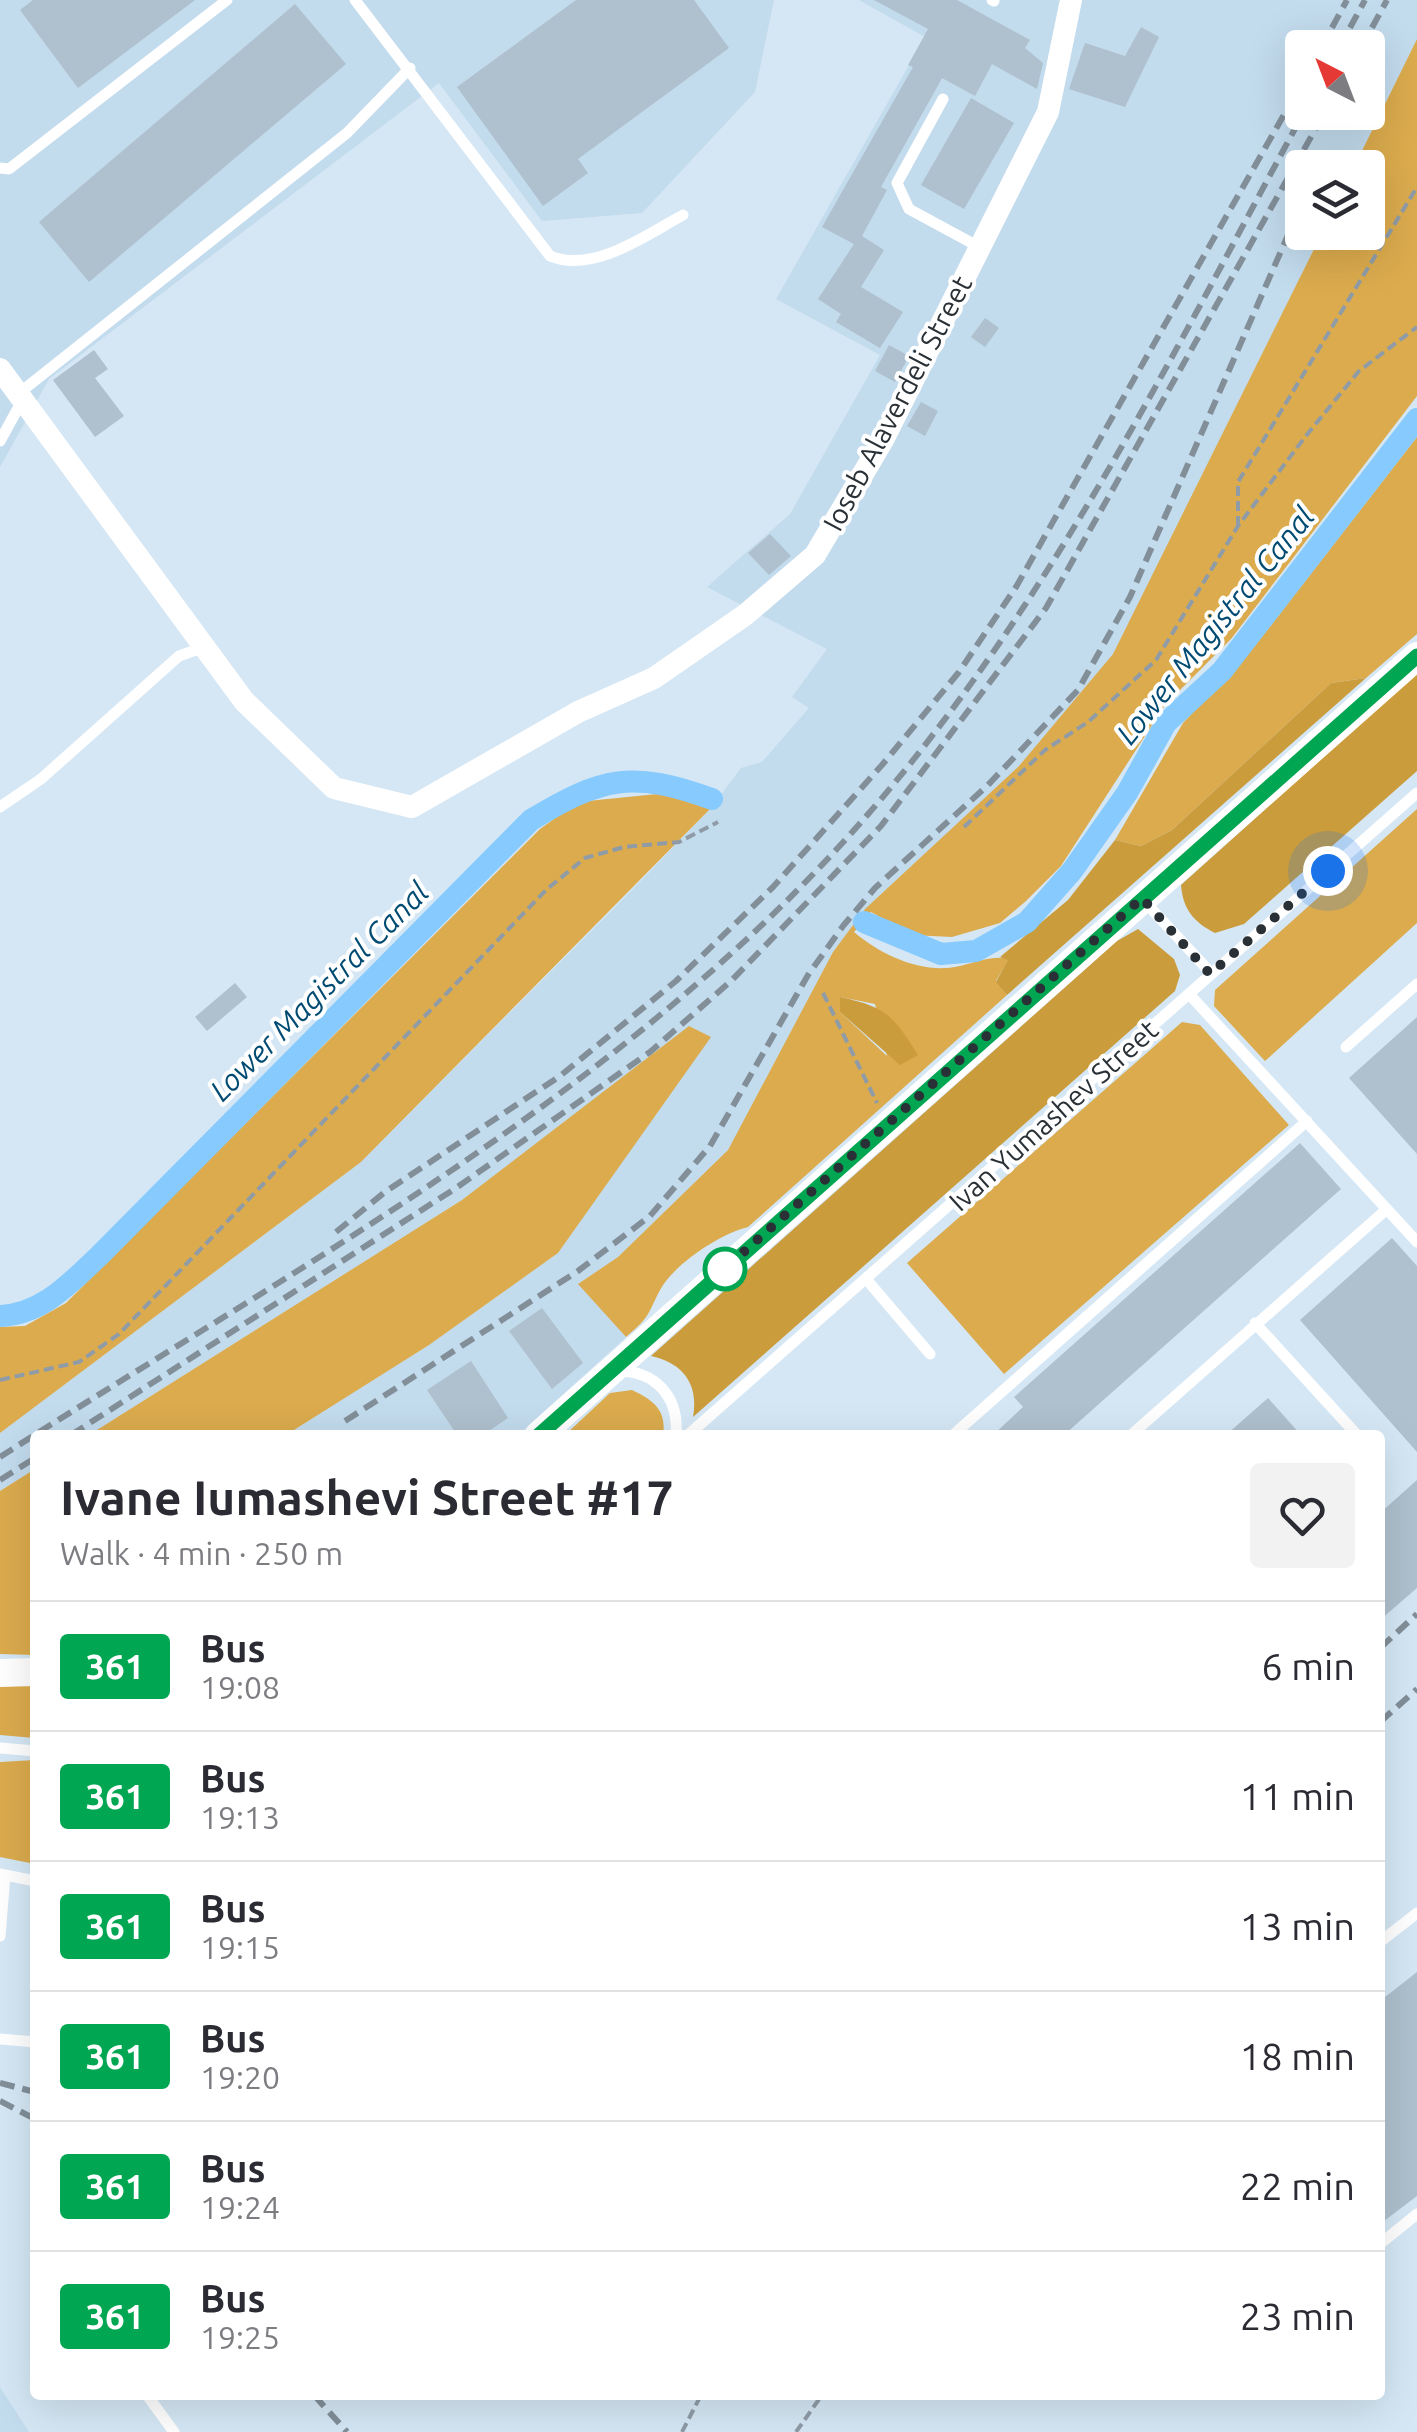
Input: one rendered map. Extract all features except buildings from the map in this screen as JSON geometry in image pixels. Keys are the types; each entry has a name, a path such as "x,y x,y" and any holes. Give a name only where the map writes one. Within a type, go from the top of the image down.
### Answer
{"street":[{"name":"Ioseb Alaverdeli Street","path":"0,369 244,701 334,788 412,807 578,712 654,678 745,615 815,554 883,440 1048,112 1071,0"},
{"path":"544,1430 1417,656"},
{"path":"0,1673 30,1672"}],"lane":[{"path":"0,168 9,169 227,0"},
{"path":"355,0 550,256 567,263 618,250 683,215"},
{"path":"0,441 21,397 347,133 410,68"},
{"path":"942,99 898,182 909,209 982,248"},
{"path":"0,807 40,779 179,656 207,646"},
{"name":"Ivan Yumashev Street","path":"694,1430 1417,794"},
{"path":"1142,898 1210,974"},
{"path":"1346,1047 1417,984"},
{"path":"1189,994 1417,1242"},
{"path":"960,1430 1306,1121"},
{"path":"1137,1430 1387,1209"},
{"path":"868,1280 930,1354"},
{"path":"1255,1323 1351,1430"},
{"path":"610,1370 644,1373 667,1392 675,1430"},
{"path":"0,1748 30,1751"},
{"path":"0,1936 2,1874 30,1880"},
{"path":"1385,1938 1417,1913"},
{"path":"0,2039 30,2042"},
{"path":"1385,2240 1417,2214"},
{"path":"151,2400 174,2432"}],"path":[{"path":"1238,526 1238,482 1417,187"},
{"path":"964,827 1044,750 1088,722 1156,660 1238,526 1358,371 1417,327"},
{"path":"0,1380 79,1362 119,1334 546,890 585,858 624,847 679,842 718,822"},
{"path":"823,993 888,1125"},
{"path":"682,2432 698,2400"},
{"path":"796,2432 818,2400"}],"shaded area":[{"path":"0,0 774,0 755,92 642,213 542,221 439,83 49,379 0,467"},
{"path":"859,0 1417,0 1417,39 1385,104 1385,30 1285,30 1285,130 1372,130 1362,150 1285,150 1285,250 1314,250 1113,654 1019,766 865,909 833,952 728,1150 618,1257 579,1283 626,1337 524,1430 294,1430 429,1345 558,1253 710,1037 689,1026 462,1200 97,1430 30,1430 30,1472 0,1491 0,1433 361,1162 633,889 710,809 741,768 762,762 809,708 792,697 827,649 707,587 790,514 880,355 776,299 925,37"},
{"path":"1417,39 1417,396 1231,639 1165,705 1061,866 1026,901 1000,923 952,937 912,935 871,912 854,932 885,953 922,966 947,968 993,958 1009,959 996,981 1007,995 748,1227 685,1261 665,1282 643,1321 626,1337 578,1284 618,1257 728,1150 833,952 865,909 1019,766 1113,654 1314,250 1385,250 1385,150 1362,150 1372,130 1385,130 1385,104","holes":["840,997 875,1004 887,1056 840,1012"]},
{"path":"1417,437 1417,634 1366,678 1331,683 1172,830 1141,846 1115,840 1183,723 1254,647"},
{"path":"1417,673 1417,771 1244,924 1215,933 1196,920 1184,902 1181,885"},
{"path":"1366,678 1007,995 996,982 1008,960 1000,957 1068,900 1115,840 1141,846 1172,830 1331,683"},
{"path":"667,793 710,809 361,1162 0,1433 0,1327 25,1326 66,1303 540,829 578,802"},
{"path":"1417,809 1417,923 1265,1061 1214,1006 1215,990"},
{"path":"1138,929 1174,959 1180,975 1175,991 693,1417 693,1395 686,1377 672,1364 651,1356 1117,941"},
{"path":"840,997 887,1015 918,1055 900,1065 840,1012"},
{"path":"1182,1022 1200,1025 1289,1125 1004,1374 907,1263"},
{"path":"689,1026 711,1037 558,1253 429,1345 294,1430 97,1430 462,1200"},
{"path":"632,1390 646,1398 660,1412 664,1430 570,1430 610,1393"},
{"path":"30,1472 30,1655 0,1654 0,1491"},
{"path":"0,1685 30,1686 30,1738 0,1735"},
{"path":"30,1760 30,1863 0,1857 0,1762"},
{"path":"0,2387 29,2432 0,2432"}],"waterway":[{"name":"Lower Magistral Canal","path":"864,922 941,954 976,951 1027,922 1072,871 1127,793 1166,723 1222,671 1417,419"},
{"name":"Lower Magistral Canal","path":"0,1316 43,1303 99,1256 531,820 578,794 618,782 660,784 712,799"}],"railway":[{"path":"1331,30 1347,0"},
{"path":"1349,30 1365,0"},
{"path":"1371,30 1387,0"},
{"path":"336,1232 385,1192 560,1076 676,981 773,887 882,765 959,672 1016,587 1285,113"},
{"path":"43,1430 455,1168 670,1007 770,918 863,820 930,739 1049,568 1155,388 1294,130"},
{"path":"79,1430 456,1188 650,1052 731,981 881,826 1046,608 1315,130"},
{"path":"345,1421 578,1271 650,1216 710,1146 808,975 843,926 875,888 987,786 1078,690 1130,597 1285,242"},
{"path":"0,1457 30,1438"},
{"path":"0,1480 30,1461"},
{"path":"1385,1643 1417,1614"},
{"path":"1385,1718 1417,1689"},
{"path":"0,2083 30,2091"},
{"path":"0,2101 30,2116"},
{"path":"318,2400 347,2432"}],"bus line":[{"name":"361","path":"544,1430 1417,656"}],"route":[{"path":"725,1269 721,1272 1142,898 1210,974 1328,871"}]}
